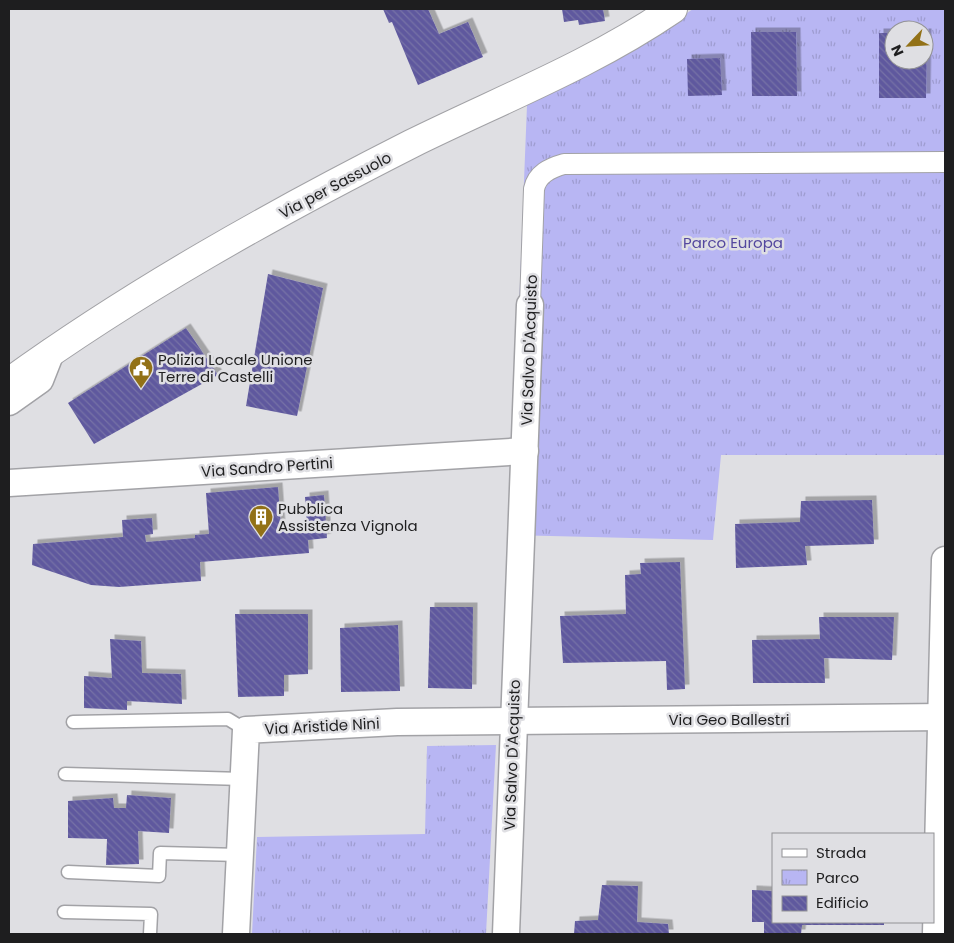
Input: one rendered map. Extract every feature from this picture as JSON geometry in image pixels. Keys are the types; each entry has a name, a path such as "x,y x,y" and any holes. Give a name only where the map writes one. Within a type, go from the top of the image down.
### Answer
{"main road":[{"name":"Via per Sassuolo","path":"9,382 51,352 179,272 316,193 438,131 580,65 674,9"}],"street":[{"name":"Via Salvo D'Acquisto","path":"506,934 536,181 549,170 564,164 945,162"},
{"path":"9,402 40,380 51,352"},
{"name":"Via Sandro Pertini","path":"9,483 525,451"},
{"path":"936,934 941,900 945,560"},
{"name":"Via Geo Ballestri","path":"513,721 943,717"},
{"name":"Via Aristide Nini","path":"236,934 246,730 398,722 513,721"}],"lane":[{"path":"73,722 228,719 246,730"},
{"path":"65,774 243,778"},
{"path":"68,872 159,876 160,853 240,855"},
{"path":"64,912 151,914 150,934"}],"green space":[{"name":"Parco Europa","path":"693,9 945,9 945,455 721,455 713,540 510,535 527,105 633,49"},
{"path":"496,745 486,934 252,934 257,837 425,834 427,746"}],"building":[{"path":"383,9 428,9 439,34 468,22 483,57 418,85 392,22 389,23"},
{"path":"562,9 603,9 605,21 579,25 578,20 564,22"},
{"path":"751,32 796,32 797,96 752,96"},
{"path":"879,33 884,33 884,70 926,70 926,98 879,98"},
{"path":"720,58 722,95 688,96 687,59"},
{"path":"268,274 323,288 297,416 246,406"},
{"name":"Polizia Locale Unione Terre di Castelli","path":"186,328 218,375 94,444 68,403"},
{"name":"Pubblica Assistenza Vignola","path":"278,487 281,528 307,526 305,497 324,495 327,538 308,540 309,553 200,562 201,581 119,587 91,585 32,565 33,544 123,537 122,520 152,518 153,534 145,535 146,542 195,538 195,535 209,534 206,493"},
{"path":"872,500 874,544 805,546 807,565 736,568 735,524 800,522 801,501"},
{"path":"680,562 685,689 667,690 666,661 563,663 560,616 626,614 625,575 641,574 640,563"},
{"path":"430,607 473,607 472,689 428,688"},
{"path":"235,614 308,614 308,674 284,675 284,696 238,697"},
{"path":"819,617 894,617 892,660 824,658 825,683 753,683 752,640 820,639"},
{"path":"398,625 400,691 341,692 340,628"},
{"path":"110,639 141,641 142,673 181,674 182,704 127,701 127,710 84,708 84,676 112,678"},
{"path":"127,795 171,798 169,833 138,831 139,864 106,865 107,839 68,838 68,801 113,798 114,808 126,808"},
{"path":"602,885 638,886 637,922 668,924 669,934 574,934 575,921 598,920"},
{"path":"752,890 772,891 772,923 884,923 884,925 802,925 801,934 764,934 764,922 752,922"}],"place":[{"name":"Polizia Locale Unione Terre di Castelli","path":"141,389"},
{"name":"Pubblica Assistenza Vignola","path":"261,538"}]}
